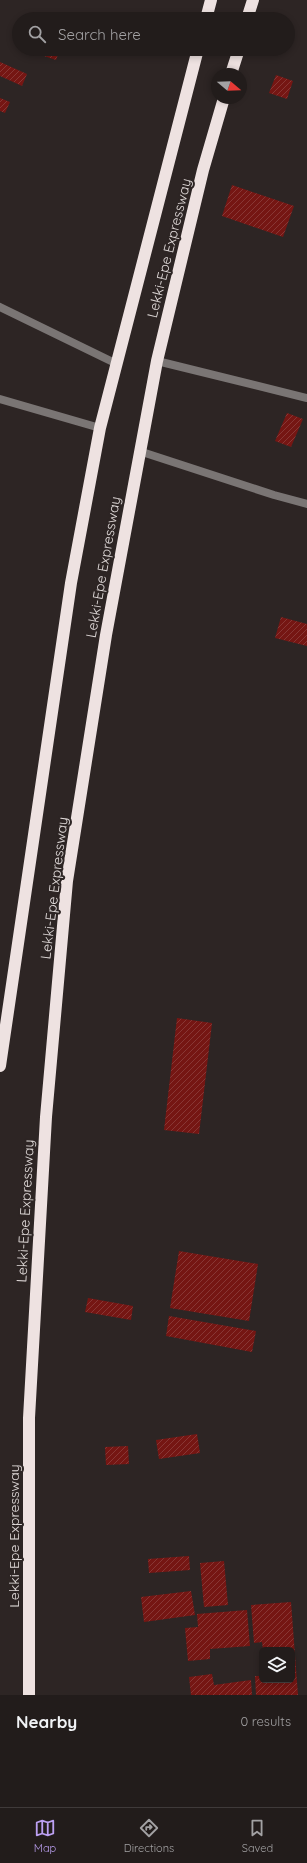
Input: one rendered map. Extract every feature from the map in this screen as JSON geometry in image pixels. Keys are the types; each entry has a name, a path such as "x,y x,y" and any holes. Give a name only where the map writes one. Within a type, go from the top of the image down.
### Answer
{"highway":[{"path":"208,12 211,0"},
{"path":"250,12 253,0"},
{"name":"Lekki-Epe Expressway","path":"0,1066 71,582 100,428 196,56"},
{"path":"233,68 237,56"},
{"name":"Lekki-Epe Expressway","path":"29,1695 29,1418 46,1117 67,881 106,635 139,451 157,361 203,170 222,104"}],"street":[{"path":"0,307 117,364"},
{"path":"157,361 307,398"},
{"path":"0,398 100,428"},
{"path":"139,451 274,495 307,504"}],"building":[{"path":"44,56 57,56 56,60"},
{"path":"0,62 27,74 22,86 0,76"},
{"path":"276,75 293,81 287,99 269,93"},
{"path":"0,98 10,102 5,113 0,111"},
{"path":"232,185 294,206 283,237 222,216"},
{"path":"287,413 303,419 291,447 275,441"},
{"path":"281,617 307,624 307,646 275,638"},
{"path":"177,1018 212,1023 199,1134 164,1130"},
{"path":"179,1251 258,1264 249,1321 170,1308"},
{"path":"88,1298 133,1306 131,1320 85,1312"},
{"path":"169,1316 256,1331 252,1352 166,1336"},
{"path":"197,1434 200,1453 159,1459 156,1440"},
{"path":"128,1446 129,1464 106,1465 105,1447"},
{"path":"189,1556 190,1570 149,1573 148,1559"},
{"path":"224,1561 228,1605 204,1607 200,1563"},
{"path":"191,1591 195,1615 144,1622 141,1597"},
{"path":"291,1602 294,1647 263,1647 262,1642 254,1643 251,1605"},
{"path":"247,1610 250,1646 210,1649 210,1659 188,1661 185,1628 198,1627 197,1614"},
{"path":"295,1655 298,1695 256,1695 255,1676 259,1676 259,1683 295,1683"},
{"path":"212,1674 214,1685 251,1680 252,1695 191,1695 189,1677"}]}
